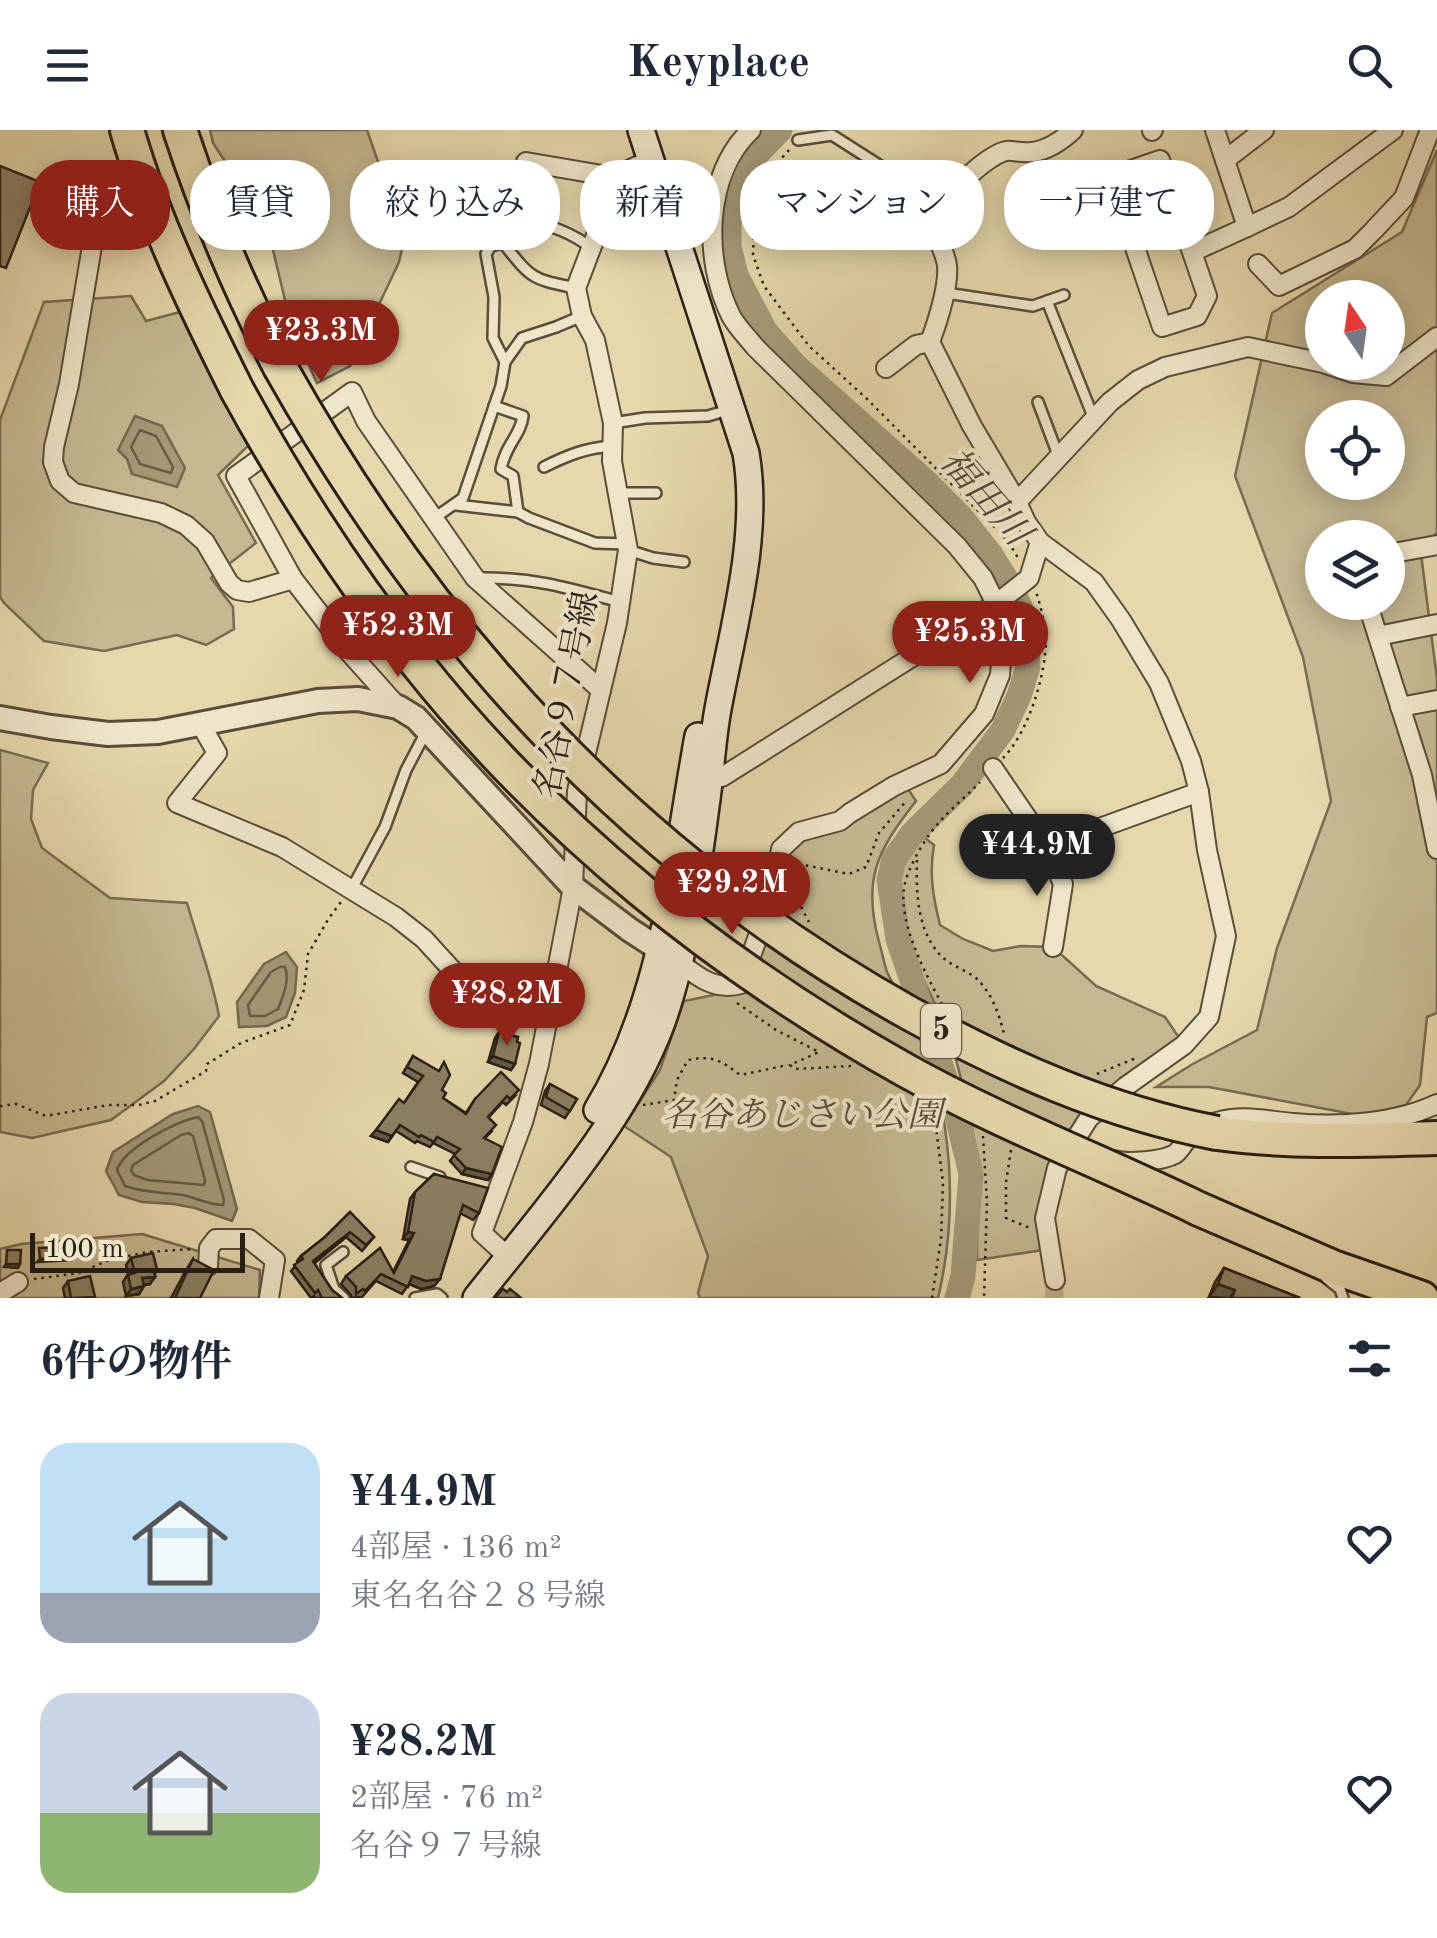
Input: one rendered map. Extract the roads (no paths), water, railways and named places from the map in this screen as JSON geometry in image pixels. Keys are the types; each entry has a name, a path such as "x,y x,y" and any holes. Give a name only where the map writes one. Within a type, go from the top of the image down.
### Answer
{"highway":[{"name":"5","path":"180,130 228,260 280,366 375,522 454,630 497,681 594,782 694,870 811,955 875,994 970,1045 1099,1102 1176,1125 1248,1137 1323,1141 1437,1138"},
{"name":"5","path":"129,140 188,287 237,390 336,554 458,714 608,864 724,956 848,1038 979,1108 1258,1235"},
{"path":"1258,1235 1405,1296"}],"main road":[{"path":"625,130 632,160"},
{"path":"636,160 641,130"},
{"path":"476,1298 609,1090 670,956 700,774 735,524 736,492 731,456 718,413 662,250"},
{"path":"667,250 740,432 749,471 750,522 744,567 712,744 700,774"},
{"path":"456,1298 502,1252"}],"street":[{"path":"601,690 476,578 366,422 352,392 236,476 293,578 349,652 398,706 427,729 573,886 698,978 728,988 741,984 774,884 781,848 799,832 840,822 894,786 941,764 984,714 1000,675 1003,635 996,604 983,578 957,546 755,348 732,317 718,279 712,213 722,174 740,140 751,130"},
{"path":"984,163 1007,149 1034,152 1064,139 1073,130"},
{"path":"1215,130 1248,227"},
{"path":"1225,160 1264,130"},
{"path":"1192,252 1290,207 1393,130"},
{"path":"1258,264 1280,286 1355,250 1404,198 1430,130"},
{"path":"1160,160 1192,252 1207,296 1196,316 1162,327 1112,177 1160,160"},
{"path":"91,250 69,384 54,447 53,462 60,481 74,493 162,513 186,525 206,542 237,590 249,592 293,578"},
{"path":"576,288 590,250"},
{"path":"942,250 947,267 939,318 930,342 1026,522 1040,542 1094,582 1159,683 1200,792 1207,850 1226,936 1209,1017 1184,1045 1088,1118 1058,1168 1046,1218 1055,1280"},
{"name":"名谷９７号線","path":"502,1252 482,1232 489,1188 523,1122 539,1064 573,886 577,791 620,602 628,547 612,461 612,424 595,340 582,316 576,288"},
{"path":"1017,502 1110,402 1138,380 1165,367 1248,347 1353,373 1386,376 1437,337"},
{"path":"886,368 916,345 930,342"},
{"path":"700,774 722,777 996,604 1029,578 1040,542"},
{"path":"1405,551 1437,545"},
{"path":"1373,620 1400,706 1430,774 1437,845"},
{"path":"1378,636 1437,624"},
{"path":"0,718 108,734 158,732 318,702 358,699 398,706"},
{"path":"1400,706 1437,700"},
{"path":"200,723 217,753 178,802 282,847 396,917 464,982 483,992 550,1006"},
{"path":"994,768 1047,848 1063,884 1053,947"},
{"path":"1047,848 1200,792"},
{"path":"1079,1130 1098,1152 1118,1162 1143,1162 1175,1154 1189,1137 1216,1122 1259,1117 1330,1124 1393,1118 1437,1104"},
{"path":"208,1257 216,1239 249,1238 275,1260 269,1298"},
{"path":"0,1293 18,1282"}],"lane":[{"path":"798,140 832,135 870,160"},
{"path":"488,250 494,296 493,338 505,362"},
{"path":"507,250 526,272 539,280 576,288"},
{"path":"943,293 1033,306 1064,295"},
{"path":"1046,301 1094,420"},
{"path":"433,518 463,498 501,386 505,362 522,338 582,316"},
{"path":"1038,402 1058,458"},
{"path":"494,406 523,416 522,425 503,456 501,469 512,476 518,512"},
{"path":"612,424 718,413"},
{"path":"544,467 588,448 612,446"},
{"path":"617,493 656,493"},
{"path":"456,505 518,512 595,544 628,547 653,558 684,562"},
{"path":"476,578 515,577 620,602"},
{"path":"350,890 385,827 406,770 427,729"},
{"path":"411,1167 451,1180"},
{"path":"1258,1235 1340,1288 1343,1298"},
{"path":"343,1252 326,1265 334,1289 344,1298"},
{"path":"415,1298 437,1294 442,1298"}],"water":[{"path":"135,416 162,426 185,468 177,487 132,474 127,459 118,450"},
{"path":"286,952 297,967 295,993 286,1017 267,1026 239,1027 237,1002 264,964"},
{"path":"198,1106 210,1112 237,1209 232,1221 195,1208 142,1202 119,1195 106,1171 113,1152 173,1114"}],"waterway":[{"name":"福田川","path":"780,130 751,160 729,218 729,247 736,275 765,331 795,365 961,517 1011,587 1022,611 1027,638 1028,667 1003,730 962,785 912,834 894,859 889,880 898,939 955,1107 971,1174 963,1276 957,1298"}],"tunnel":[{"path":"1054,1298 1055,1280"}],"park label":[{"name":"名谷あじさい公園","path":"802,1116"}]}
